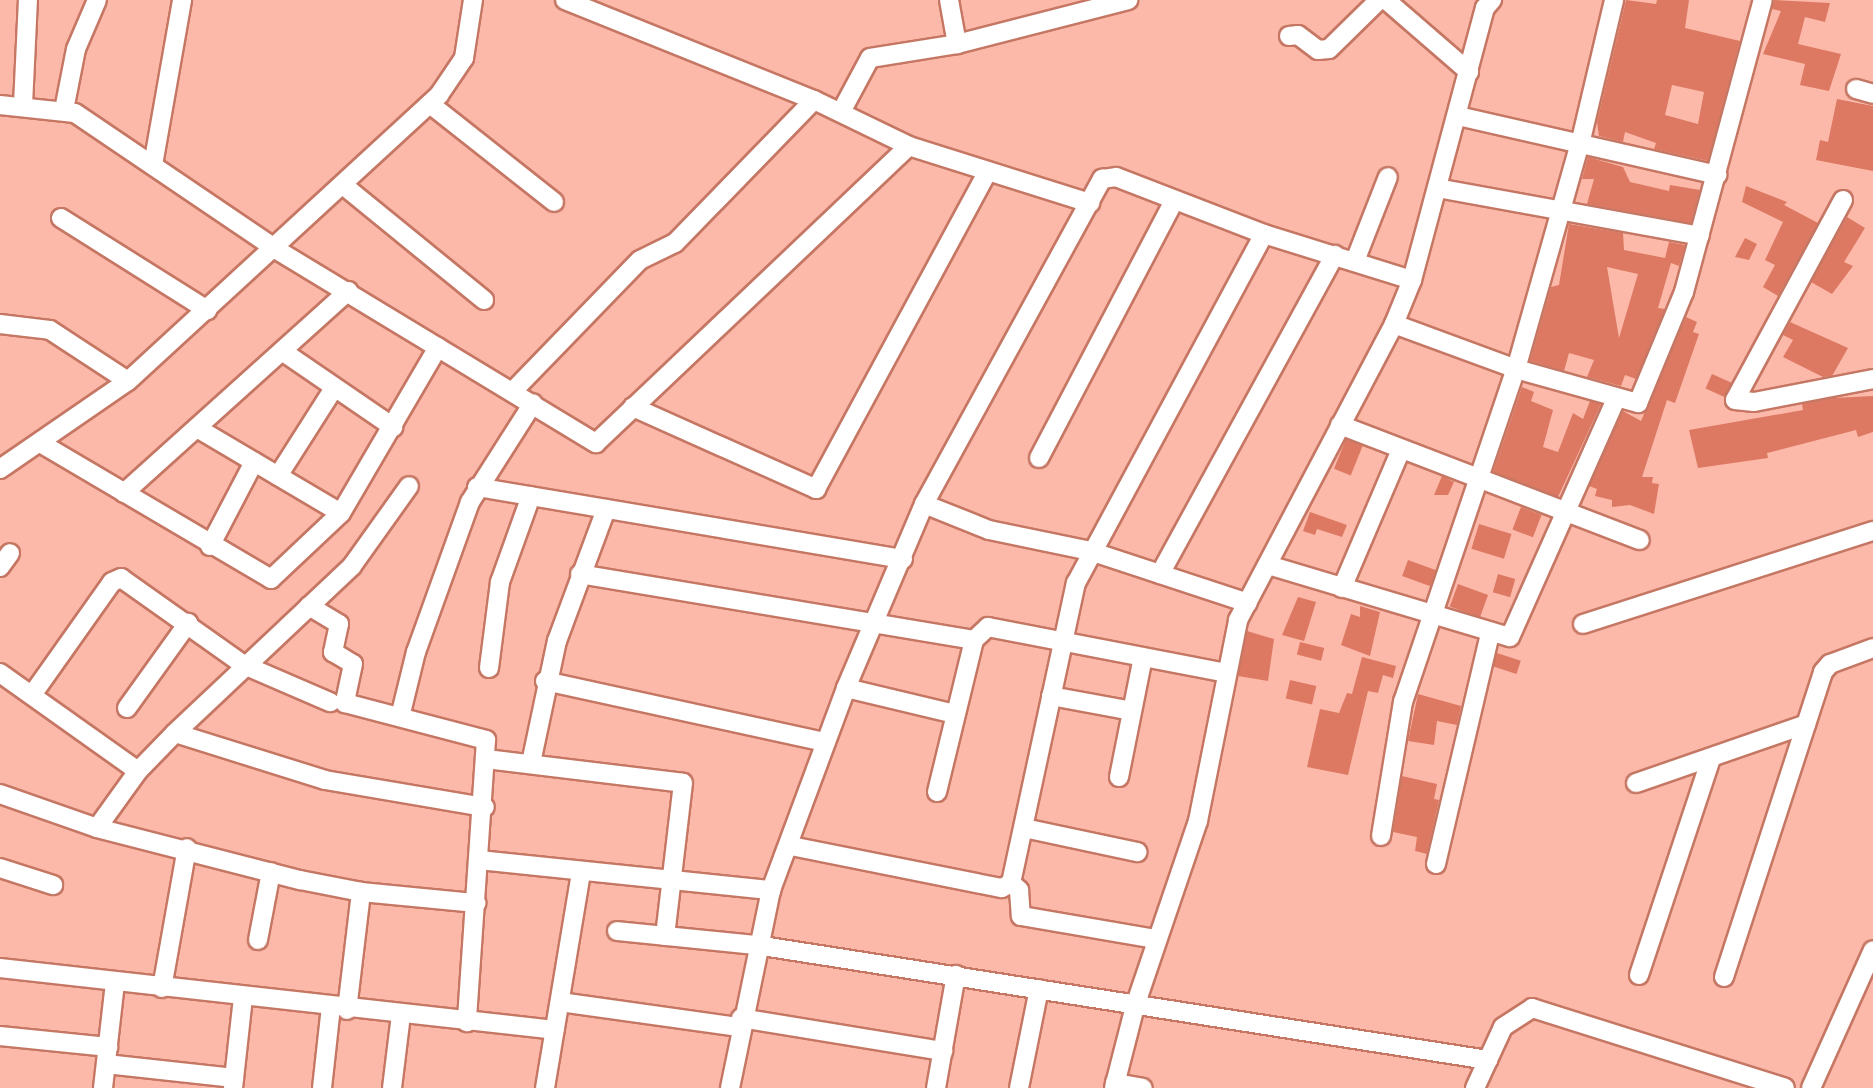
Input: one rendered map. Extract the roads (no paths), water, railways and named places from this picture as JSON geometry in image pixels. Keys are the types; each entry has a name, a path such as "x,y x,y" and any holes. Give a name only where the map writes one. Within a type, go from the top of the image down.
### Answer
{"street":[{"path":"23,105 28,0"},
{"path":"64,110 76,49 98,0"},
{"path":"153,165 182,0"},
{"path":"0,469 42,444 128,381 277,250 430,104 460,69 473,0"},
{"path":"566,0 814,100 909,146 986,174 1090,203"},
{"path":"949,0 957,44"},
{"path":"841,112 859,70 870,58 957,44 1128,0"},
{"path":"1289,36 1298,35 1318,50 1329,49 1379,0"},
{"path":"1386,0 1469,72"},
{"path":"1381,836 1403,702 1516,369 1559,209 1581,140 1614,0"},
{"path":"1395,324 1516,369 1616,399 1638,403 1647,391 1700,236 1763,0"},
{"path":"1143,1088 1114,1086 1156,939 1198,820 1238,620 1395,324 1412,280 1458,116 1486,3"},
{"path":"513,391 640,260 675,243 814,100"},
{"path":"430,104 554,202"},
{"path":"0,105 64,110 153,165 277,250 596,443 909,146"},
{"path":"1458,116 1581,140 1717,175"},
{"path":"633,407 816,489 986,174"},
{"path":"730,1088 740,1022 756,945 771,890 791,846 824,742 846,688 903,559 924,504 1090,203 1108,176 1264,234 1412,280"},
{"path":"1355,261 1388,177"},
{"path":"343,185 484,300"},
{"path":"1437,188 1700,236"},
{"path":"1843,200 1735,400 1754,402 1873,379"},
{"path":"1039,458 1174,201"},
{"path":"61,218 207,310"},
{"path":"791,846 1002,888 1011,883 1062,641 1090,551 1264,234"},
{"path":"1160,574 1335,255"},
{"path":"124,493 348,291"},
{"path":"0,324 50,330 128,381"},
{"path":"42,444 210,546 271,579 341,513 438,348"},
{"path":"282,351 393,427"},
{"path":"278,476 334,388"},
{"path":"1268,565 1490,633 1515,634 1616,399"},
{"path":"400,717 417,652 477,487 532,404"},
{"path":"1340,425 1400,452 1640,540"},
{"path":"197,428 341,513"},
{"path":"1342,588 1400,452"},
{"path":"210,546 254,462"},
{"path":"97,828 138,771 244,665 352,566 409,486"},
{"path":"477,487 903,559"},
{"path":"489,668 500,582 531,496"},
{"path":"924,504 989,530 1090,551 1248,603"},
{"path":"531,763 545,681 580,574 606,509"},
{"path":"1583,624 1873,531"},
{"path":"580,574 875,620 974,640"},
{"path":"32,695 112,582 128,579 244,665 330,702"},
{"path":"309,606 339,624 333,652 353,666 343,700 486,740 485,807 467,1022"},
{"path":"127,708 188,623"},
{"path":"937,792 974,640 988,627 1007,627 1062,641 1226,673"},
{"path":"1436,864 1490,633"},
{"path":"1724,977 1806,724 1830,664 1873,648"},
{"path":"1119,777 1143,657"},
{"path":"0,673 138,771"},
{"path":"545,681 824,742"},
{"path":"846,688 955,714"},
{"path":"1051,696 1132,711"},
{"path":"1636,783 1806,724"},
{"path":"175,733 325,780 485,807"},
{"path":"1638,975 1711,758"},
{"path":"486,759 682,783 665,936"},
{"path":"0,794 97,828 187,848 271,872 361,892 476,903"},
{"path":"1024,828 1137,852"},
{"path":"162,988 187,848"},
{"path":"479,860 771,890"},
{"path":"0,868 53,885"},
{"path":"258,940 271,872"},
{"path":"545,1088 581,872"},
{"path":"1011,883 1019,890 1021,916 1156,939"},
{"path":"322,1088 361,892"},
{"path":"616,932 756,945 1488,1060"},
{"path":"1811,1088 1873,950"},
{"path":"0,968 339,1009 555,1030"},
{"path":"936,1088 956,975"},
{"path":"103,1088 115,982"},
{"path":"1019,1088 1039,989"},
{"path":"0,1036 106,1055 233,1083 243,998"},
{"path":"560,1002 740,1022 943,1051"},
{"path":"1475,1088 1503,1027 1532,1008 1785,1088"},
{"path":"392,1088 401,1015"}]}
